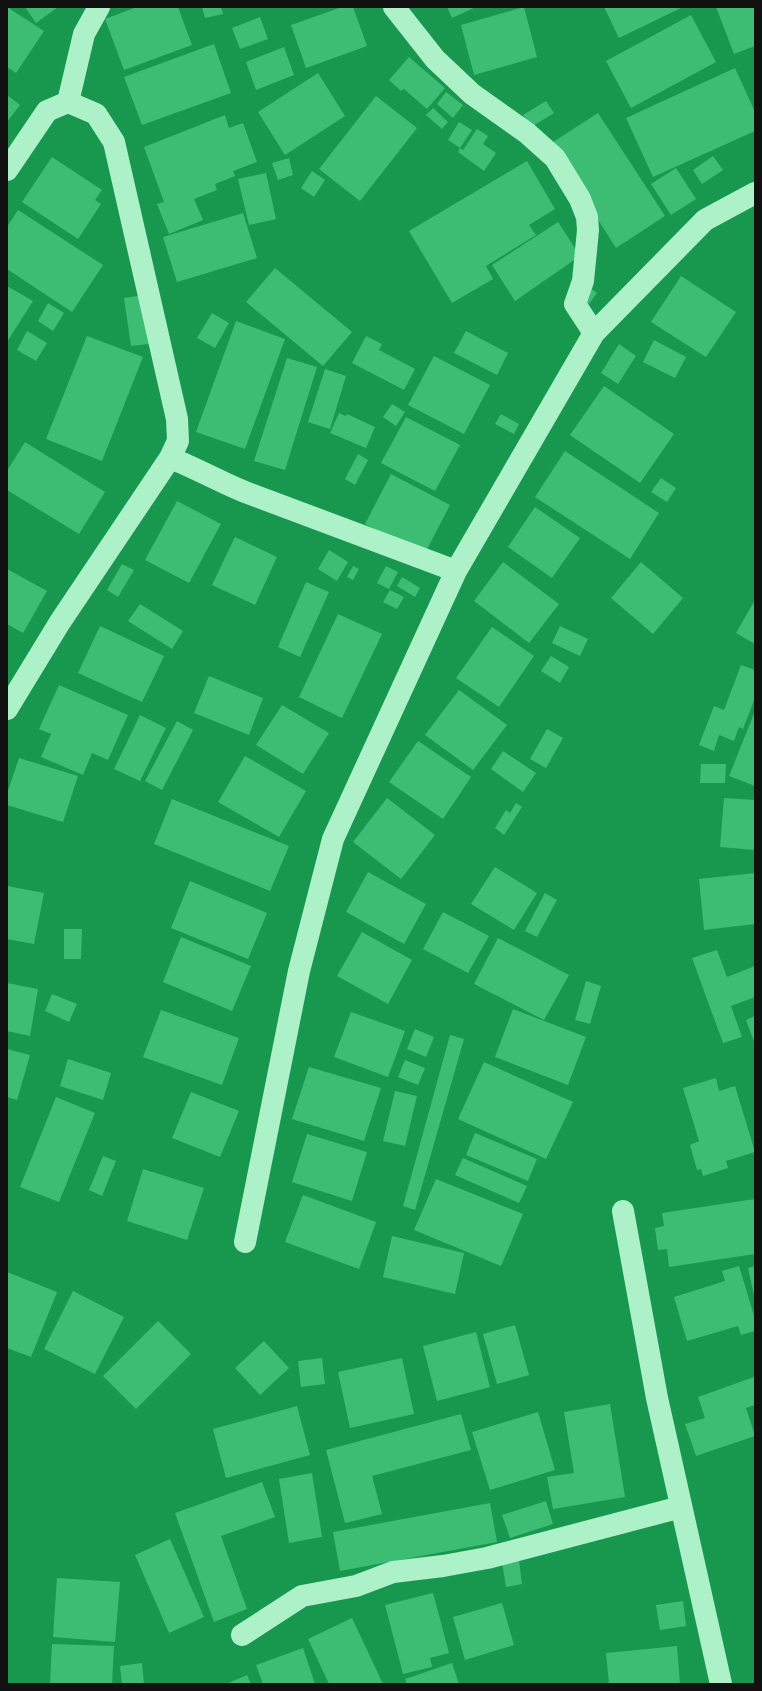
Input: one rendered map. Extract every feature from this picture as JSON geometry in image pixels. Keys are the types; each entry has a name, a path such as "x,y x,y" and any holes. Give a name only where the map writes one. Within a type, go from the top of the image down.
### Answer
{"street":[{"path":"68,102 84,34 99,7"},
{"path":"394,7 435,58 472,94 527,133 555,158 580,199 587,217 588,230 583,281 575,304 594,333"},
{"path":"7,170 47,111 68,102 96,114 114,142 177,420 178,440 170,458 60,622 7,709"},
{"path":"245,1242 299,971 333,839 456,571 594,333 705,220 755,193"},
{"path":"170,458 195,467 220,482 456,571"},
{"path":"623,1211 658,1398 721,1684"},
{"path":"242,1635 302,1596 356,1586 393,1572 443,1566 487,1558 681,1507"}],"building":[{"path":"7,7 44,31 16,73 7,67"},
{"path":"25,7 58,7 36,23"},
{"path":"137,7 178,7 192,45 124,70 105,19"},
{"path":"202,7 221,7 223,14 205,18"},
{"path":"342,7 353,7 367,46 306,68 291,25"},
{"path":"447,7 476,7 452,18"},
{"path":"524,7 537,57 474,75 461,25"},
{"path":"604,7 683,7 619,38"},
{"path":"716,7 755,7 755,46 734,54"},
{"path":"691,15 716,62 631,108 606,61"},
{"path":"260,17 268,39 240,49 232,28"},
{"path":"214,44 231,93 142,125 124,77"},
{"path":"284,47 294,75 256,90 246,62"},
{"path":"409,57 445,88 427,109 404,89 401,91 389,80"},
{"path":"735,68 755,112 755,131 653,177 626,118"},
{"path":"318,73 345,116 285,155 258,112"},
{"path":"446,92 463,105 453,118 437,104"},
{"path":"7,95 20,105 7,122"},
{"path":"376,96 417,128 360,201 319,169"},
{"path":"546,101 554,113 531,127 523,115"},
{"path":"433,108 448,122 442,129 426,115"},
{"path":"598,113 665,216 616,248 581,193 553,142"},
{"path":"225,115 229,128 243,123 257,162 233,171 235,176 215,184 217,190 194,199 203,220 169,234 157,204 164,202 144,147"},
{"path":"459,122 472,130 460,148 448,140"},
{"path":"477,129 488,136 483,144 496,153 484,171 458,152 460,148 463,150"},
{"path":"713,156 723,170 702,184 693,170"},
{"path":"52,157 102,190 95,200 101,204 78,239 22,202"},
{"path":"289,158 293,175 278,180 272,163"},
{"path":"527,161 555,209 529,225 536,235 486,266 493,279 452,303 409,231"},
{"path":"676,168 696,199 671,215 651,184"},
{"path":"312,171 325,180 314,197 301,188"},
{"path":"266,173 276,219 249,225 238,179"},
{"path":"18,210 103,265 72,312 7,269 7,227"},
{"path":"243,213 257,258 177,282 163,237"},
{"path":"558,222 580,256 515,301 492,265"},
{"path":"275,268 352,332 323,366 246,302"},
{"path":"681,276 736,312 706,357 651,322"},
{"path":"7,286 33,301 7,342"},
{"path":"587,286 597,293 589,304 579,296"},
{"path":"144,295 150,344 131,346 124,298"},
{"path":"48,303 64,313 53,331 38,321"},
{"path":"212,313 229,323 215,348 197,338"},
{"path":"236,321 285,339 245,449 196,432"},
{"path":"27,331 47,343 36,361 17,350"},
{"path":"466,331 508,353 497,375 454,353"},
{"path":"87,336 143,357 102,461 46,439"},
{"path":"366,336 382,344 379,350 415,369 404,390 352,363"},
{"path":"654,340 686,357 675,378 643,362"},
{"path":"619,344 636,356 618,384 601,373"},
{"path":"434,356 490,385 464,434 408,405"},
{"path":"287,358 317,367 285,470 254,461"},
{"path":"325,369 346,376 330,429 308,422"},
{"path":"604,386 674,434 640,483 570,435"},
{"path":"392,404 405,412 396,426 383,417"},
{"path":"339,413 346,416 347,414 375,427 366,448 330,433"},
{"path":"501,414 519,424 514,434 495,424"},
{"path":"406,417 460,445 435,491 381,463"},
{"path":"25,442 105,492 79,534 7,490 7,471"},
{"path":"565,451 659,513 630,559 535,497"},
{"path":"358,454 368,460 355,485 345,479"},
{"path":"391,474 450,505 424,555 365,524"},
{"path":"661,478 676,488 667,502 651,492"},
{"path":"177,501 221,524 189,583 145,560"},
{"path":"535,507 580,538 552,578 508,547"},
{"path":"235,537 277,557 255,605 212,585"},
{"path":"329,550 348,562 337,581 318,569"},
{"path":"503,562 559,604 529,643 474,601"},
{"path":"641,562 683,598 653,634 611,598"},
{"path":"122,564 134,570 118,597 107,590"},
{"path":"353,566 359,569 353,580 347,577"},
{"path":"386,566 398,572 389,589 377,583"},
{"path":"7,569 47,591 23,633 7,624"},
{"path":"402,577 420,588 415,597 397,586"},
{"path":"306,582 329,592 300,657 278,647"},
{"path":"390,590 404,597 397,609 383,602"},
{"path":"755,600 755,644 736,633"},
{"path":"140,604 183,631 172,649 128,621"},
{"path":"338,614 382,634 342,718 299,697"},
{"path":"100,626 164,656 142,702 78,673"},
{"path":"560,626 588,639 580,656 552,643"},
{"path":"492,627 534,656 499,707 456,678"},
{"path":"551,656 569,667 560,683 541,671"},
{"path":"741,665 755,670 755,698 743,729 739,727 734,741 719,735 714,751 699,745 714,706 724,710"},
{"path":"209,676 263,698 249,735 194,713"},
{"path":"59,685 128,715 108,760 92,753 83,775 41,757 51,734 39,729"},
{"path":"459,690 507,725 473,770 425,735"},
{"path":"282,705 329,733 303,774 256,745"},
{"path":"755,711 755,786 729,776"},
{"path":"140,715 166,728 140,781 114,769"},
{"path":"177,721 193,730 162,790 145,781"},
{"path":"547,729 563,738 546,768 530,759"},
{"path":"418,741 471,777 443,819 389,782"},
{"path":"503,751 536,773 523,792 491,769"},
{"path":"245,756 306,791 279,837 218,802"},
{"path":"19,758 78,776 63,822 7,805 7,794"},
{"path":"701,764 726,764 725,783 700,783"},
{"path":"387,798 435,835 401,879 353,842"},
{"path":"724,798 755,800 755,850 720,847"},
{"path":"172,799 289,846 270,891 154,844"},
{"path":"516,803 522,807 504,835 495,828 506,810 510,813"},
{"path":"495,867 537,893 514,930 471,904"},
{"path":"368,872 426,904 404,944 346,912"},
{"path":"755,873 755,924 704,930 699,879"},
{"path":"190,881 267,913 248,959 171,928"},
{"path":"7,886 44,893 34,944 7,939"},
{"path":"545,893 557,900 537,937 525,931"},
{"path":"443,912 489,936 468,973 423,949"},
{"path":"64,929 82,929 81,959 64,959"},
{"path":"362,932 412,960 388,1004 337,976"},
{"path":"181,937 251,966 232,1011 163,982"},
{"path":"498,938 569,975 544,1020 474,984"},
{"path":"717,950 727,977 755,966 755,997 731,1006 742,1037 723,1043 692,958"},
{"path":"586,981 601,986 590,1024 575,1020"},
{"path":"7,983 38,989 30,1036 7,1031"},
{"path":"52,994 77,1004 69,1022 45,1011"},
{"path":"513,1009 586,1037 568,1085 495,1057"},
{"path":"161,1010 239,1038 222,1085 143,1057"},
{"path":"351,1012 405,1031 388,1077 334,1057"},
{"path":"755,1016 755,1044 746,1020"},
{"path":"415,1029 434,1037 426,1057 407,1049"},
{"path":"450,1035 464,1039 415,1210 403,1206"},
{"path":"7,1049 30,1055 17,1100 7,1097"},
{"path":"68,1059 111,1073 103,1100 60,1086"},
{"path":"405,1060 425,1068 418,1085 398,1077"},
{"path":"484,1062 573,1102 546,1159 458,1119"},
{"path":"309,1067 381,1088 364,1141 292,1119"},
{"path":"716,1078 719,1091 735,1086 755,1152 726,1161 728,1168 703,1176 701,1169 697,1170 690,1145 699,1141 683,1088"},
{"path":"395,1091 417,1096 405,1146 383,1141"},
{"path":"191,1092 239,1111 220,1157 172,1138"},
{"path":"56,1097 95,1113 59,1202 20,1187"},
{"path":"475,1133 537,1159 528,1181 466,1155"},
{"path":"307,1134 367,1152 352,1201 292,1182"},
{"path":"103,1156 116,1161 102,1196 89,1190"},
{"path":"463,1158 527,1186 519,1203 455,1175"},
{"path":"143,1169 204,1188 187,1240 127,1221"},
{"path":"436,1179 523,1214 501,1266 414,1230"},
{"path":"303,1195 376,1222 359,1269 285,1242"},
{"path":"755,1199 755,1254 669,1267 667,1249 658,1250 655,1228 664,1226 662,1213"},
{"path":"392,1236 464,1253 455,1294 383,1277"},
{"path":"739,1266 755,1319 755,1331 741,1335 738,1326 687,1341 674,1297 725,1281 722,1271"},
{"path":"755,1266 755,1294 754,1295 748,1268"},
{"path":"7,1272 57,1292 31,1357 7,1348"},
{"path":"73,1291 124,1317 95,1374 44,1349"},
{"path":"158,1321 191,1354 136,1409 103,1376"},
{"path":"515,1325 529,1375 497,1384 483,1334"},
{"path":"476,1332 490,1387 437,1401 423,1346"},
{"path":"264,1341 289,1368 260,1395 235,1368"},
{"path":"322,1358 325,1384 301,1387 298,1361"},
{"path":"402,1358 414,1414 350,1428 338,1372"},
{"path":"754,1377 755,1405 746,1408 755,1436 696,1456 685,1424 705,1418 698,1397"},
{"path":"610,1404 625,1497 553,1509 547,1477 574,1473 564,1412"},
{"path":"297,1406 310,1455 226,1478 213,1429"},
{"path":"538,1412 555,1470 490,1490 472,1432"},
{"path":"461,1414 471,1450 372,1476 382,1514 345,1523 326,1450"},
{"path":"312,1473 322,1537 289,1543 279,1479"},
{"path":"262,1482 275,1517 221,1536 247,1609 214,1622 175,1513"},
{"path":"546,1501 553,1524 510,1538 502,1515"},
{"path":"490,1503 497,1542 340,1571 333,1532"},
{"path":"170,1539 204,1617 169,1633 135,1555"},
{"path":"519,1560 522,1584 506,1587 502,1562"},
{"path":"57,1578 120,1582 115,1642 53,1637"},
{"path":"433,1593 449,1653 430,1658 432,1667 403,1674 385,1605"},
{"path":"683,1601 686,1626 660,1630 656,1605"},
{"path":"502,1603 514,1645 465,1660 453,1617"},
{"path":"352,1618 383,1684 329,1684 308,1639"},
{"path":"52,1644 114,1646 112,1684 50,1684"},
{"path":"677,1646 680,1684 609,1684 606,1653"},
{"path":"303,1648 315,1684 263,1684 256,1665"},
{"path":"142,1663 144,1684 122,1684 120,1666"},
{"path":"452,1663 459,1684 407,1684 405,1679"},
{"path":"247,1675 251,1684 226,1684"}]}
